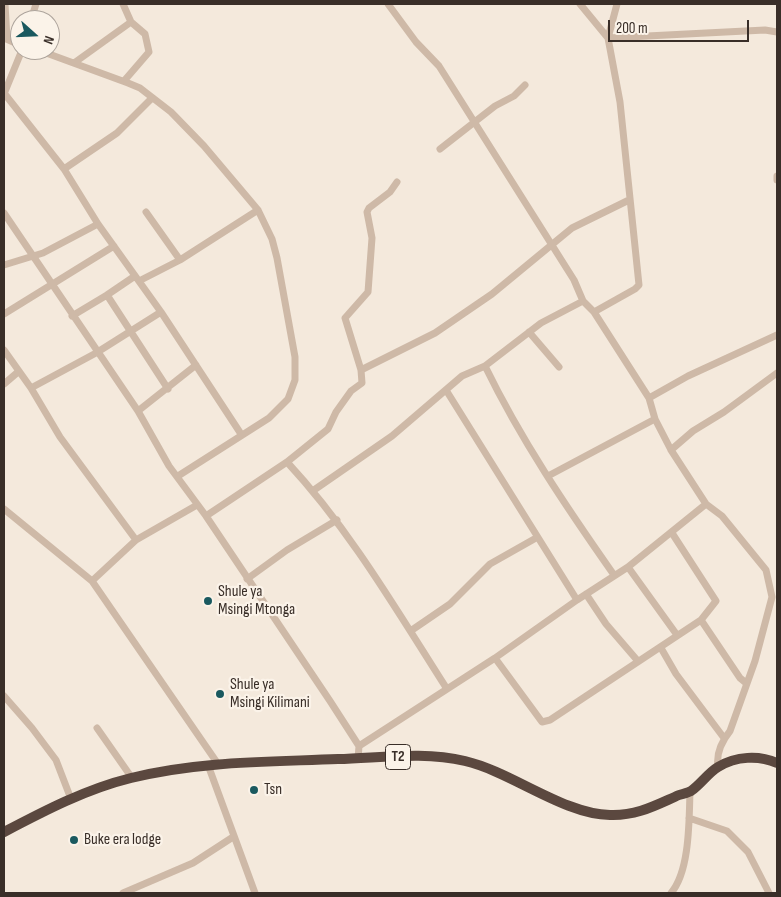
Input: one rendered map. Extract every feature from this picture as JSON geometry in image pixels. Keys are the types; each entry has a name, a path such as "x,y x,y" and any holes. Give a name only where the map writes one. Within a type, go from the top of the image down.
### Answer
{"highway":[{"name":"T2","path":"4,832 71,799 132,778 213,765 432,756 491,768 567,804 608,815 649,810 690,791 718,767 740,758 757,758 777,763"}],"street":[{"path":"5,4 6,38"},
{"path":"123,4 131,22 145,34 149,52 124,81"},
{"path":"388,4 416,42 439,66 475,121 552,245 584,301 594,312 649,398 655,419 670,450 706,504 722,516 758,556 766,570 771,584 772,597 755,661 730,731 724,738 717,758 718,767"},
{"path":"580,4 608,38"},
{"path":"594,312 636,289 638,284 620,102 608,38 617,4"},
{"path":"74,63 131,22"},
{"path":"608,38 765,30 777,32"},
{"path":"60,58 140,88 172,112 204,146 258,210 269,232 277,258 296,370 288,399 269,418 241,434 178,476"},
{"path":"18,60 4,93 64,169 98,224 161,312 241,434"},
{"path":"440,149 495,106 514,96 525,85"},
{"path":"64,169 117,133 152,98"},
{"path":"206,516 287,462 328,429 336,412 351,391 362,383 361,370 345,318 368,292 371,277 372,238 367,212 369,208 390,192 397,182"},
{"path":"361,370 435,333 492,294 572,228 629,200"},
{"path":"72,316 137,278 180,260 258,210"},
{"path":"146,212 180,260"},
{"path":"4,214 96,353 138,412 169,466 206,516 359,746 358,759"},
{"path":"4,265 32,256 98,224"},
{"path":"4,314 114,246"},
{"path":"108,295 130,332 168,388"},
{"path":"314,490 392,436 462,376 485,366 540,324 584,301"},
{"path":"31,388 96,353 161,312"},
{"path":"529,332 559,367"},
{"path":"649,398 688,376 777,335"},
{"path":"4,350 31,388 60,437 136,540"},
{"path":"138,412 196,366"},
{"path":"485,366 498,393 565,505 614,575"},
{"path":"4,384 18,372"},
{"path":"670,450 693,431 724,412 777,372"},
{"path":"446,390 536,538 546,550 577,600"},
{"path":"548,476 655,419"},
{"path":"287,462 314,490 337,520 412,630 447,689"},
{"path":"359,746 495,658 577,600 628,567 706,504"},
{"path":"92,581 136,540 197,505"},
{"path":"4,509 92,581 213,765 233,837 255,893"},
{"path":"247,579 287,550 337,520"},
{"path":"495,658 542,722 550,720 637,660 661,648 700,620 716,601 672,533"},
{"path":"412,630 450,604 490,564 536,538"},
{"path":"628,567 677,635"},
{"path":"586,594 606,624 637,660"},
{"path":"700,620 746,683"},
{"path":"661,648 676,674 724,738"},
{"path":"4,696 32,728 56,760 71,799"},
{"path":"97,728 132,778"},
{"path":"671,893 681,876 690,818 690,791"},
{"path":"690,818 727,831 748,852 769,893"},
{"path":"123,893 193,863 233,837"}],"place":[{"name":"Shule ya Msingi Mtonga","path":"208,601"},
{"name":"Shule ya Msingi Kilimani","path":"220,694"},
{"name":"Tsn","path":"254,790"},
{"name":"Buke era lodge","path":"74,840"}]}
